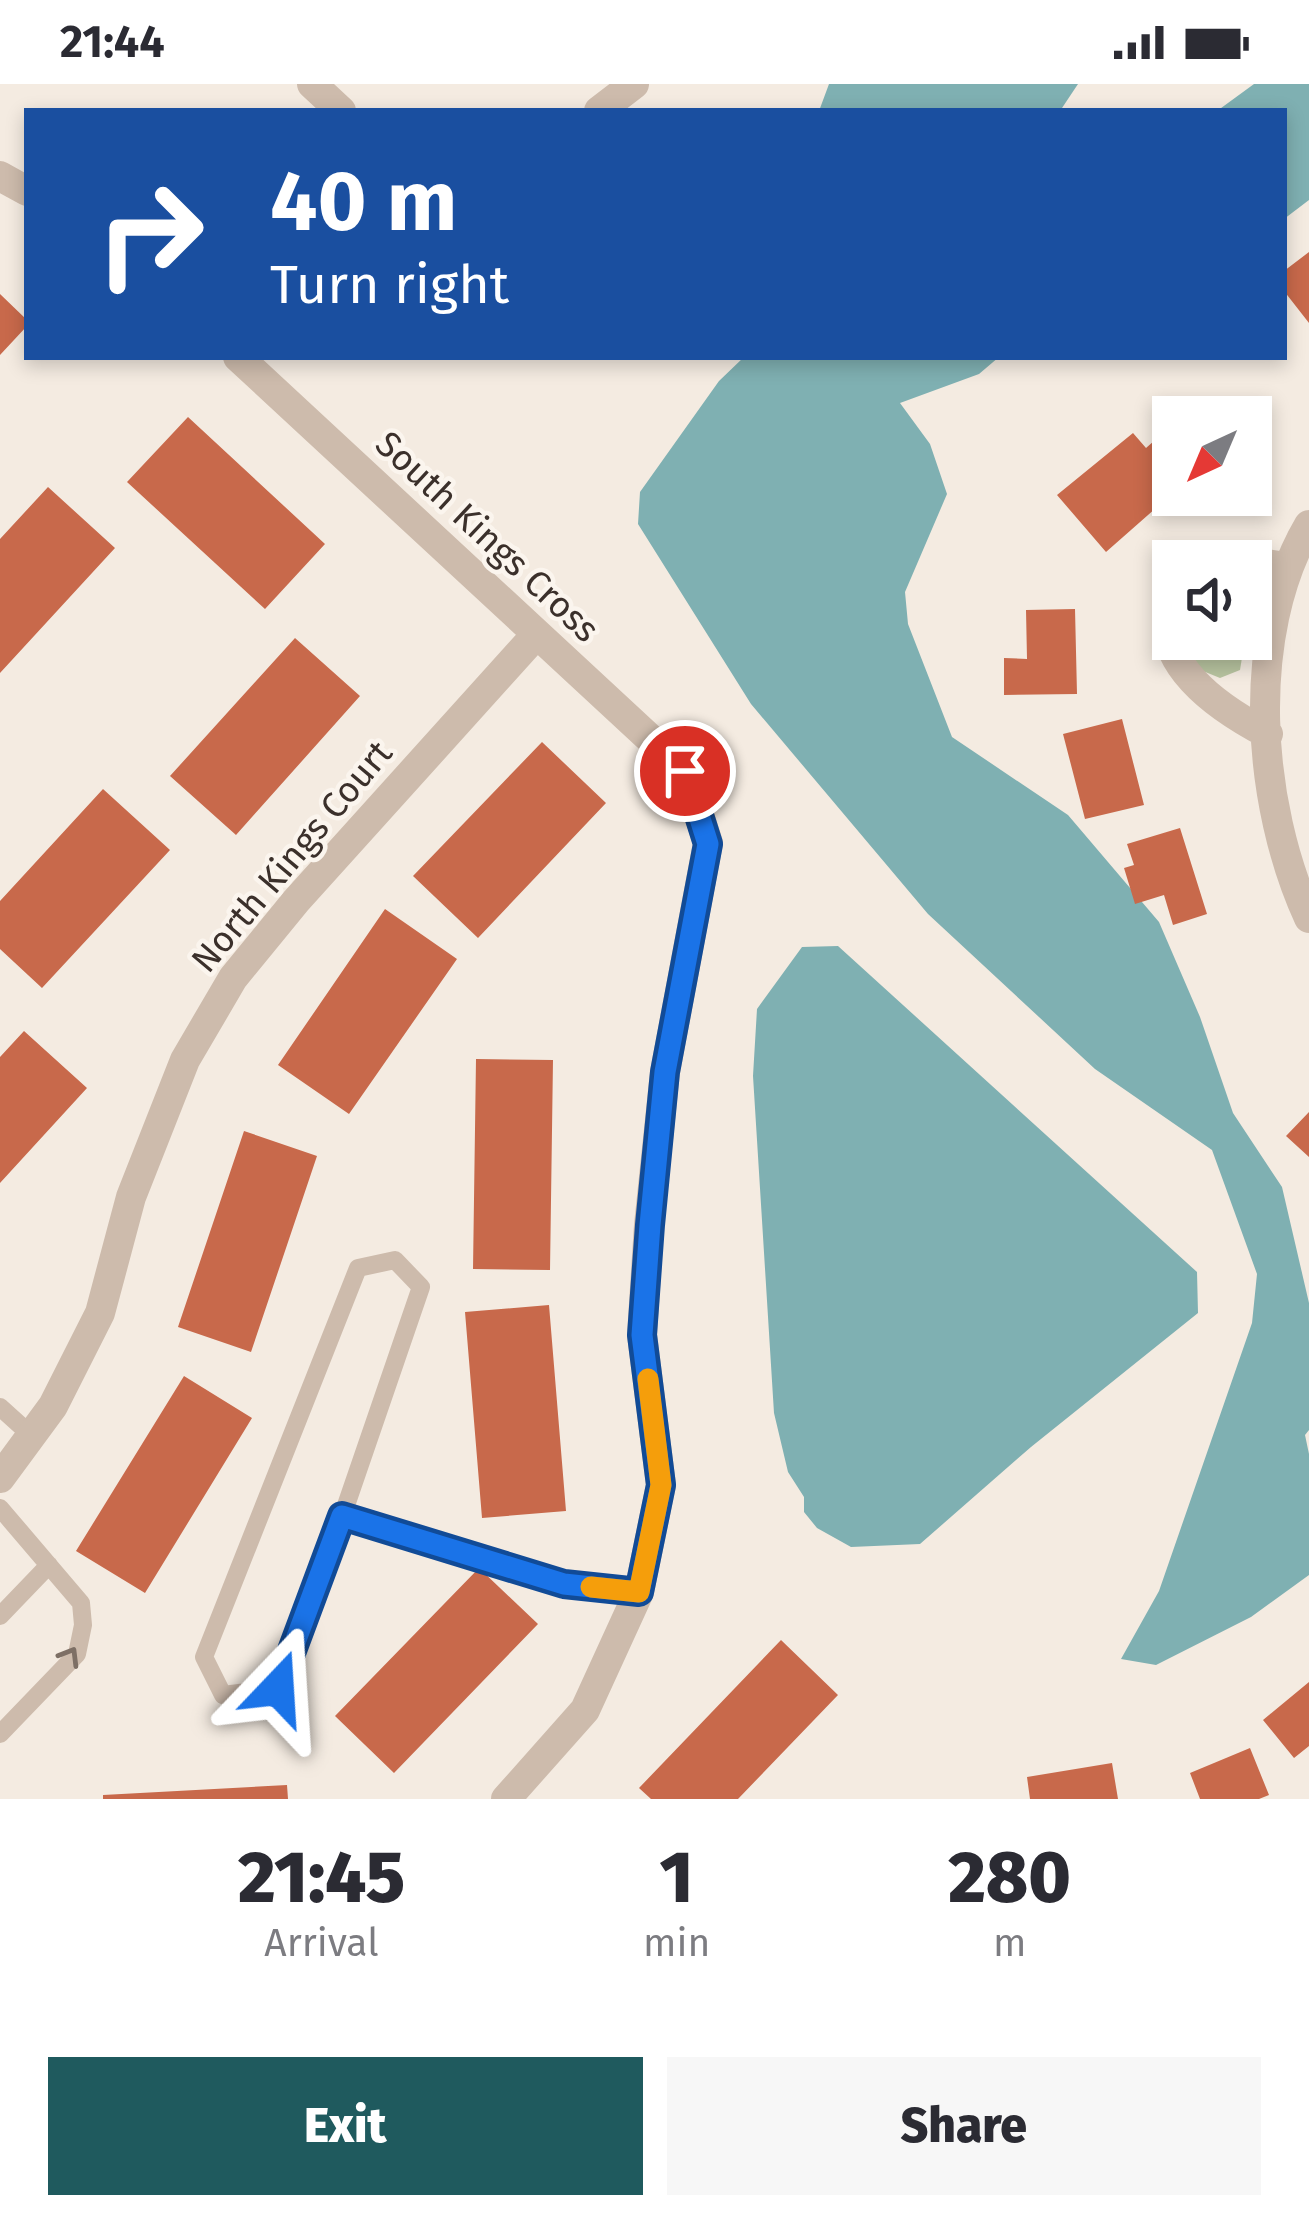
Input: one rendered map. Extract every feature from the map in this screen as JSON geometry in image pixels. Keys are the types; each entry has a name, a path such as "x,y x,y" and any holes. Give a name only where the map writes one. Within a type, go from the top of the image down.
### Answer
{"street":[{"path":"312,84 338,108"},
{"path":"603,108 634,84"},
{"name":"South Kings Cross","path":"241,360 685,771 708,844 665,1072 650,1225 642,1335 661,1485 639,1592"},
{"path":"1309,524 1287,567 1267,653 1270,790 1284,856 1309,919"},
{"path":"1272,565 1287,567"},
{"name":"North Kings Court","path":"0,1478 53,1406 100,1313 131,1197 185,1060 233,978 296,901 535,636"},
{"path":"1179,660 1192,681 1229,714 1268,734"},
{"path":"506,1799 585,1711 639,1592"}],"lane":[{"path":"394,1260 422,1287 342,1516 278,1688 223,1695 204,1657 358,1268 394,1260"},
{"path":"0,1407 31,1436"},
{"path":"0,1508 81,1603 83,1625 77,1654 0,1734"},
{"path":"342,1516 564,1584 639,1592"},
{"path":"0,1616 49,1564"}],"green space":[{"path":"1193,660 1242,660 1240,670 1220,678 1198,669"}],"water":[{"path":"829,84 1078,84 1062,108 820,108"},
{"path":"1254,84 1309,84 1309,200 1287,217 1287,108 1221,108"},
{"path":"741,360 995,360 979,374 900,403 930,444 947,494 905,592 908,624 952,737 1068,815 1159,922 1200,1017 1233,1113 1282,1187 1309,1303 1309,1430 1305,1435 1309,1575 1251,1617 1156,1665 1121,1659 1159,1591 1252,1323 1257,1274 1212,1150 1095,1069 928,914 751,704 638,524 640,492 719,381"},
{"path":"838,946 1197,1272 1198,1313 1031,1447 920,1544 851,1547 817,1528 804,1512 804,1497 788,1472 774,1413 753,1076 757,1009 802,947"}],"building":[{"path":"1309,252 1309,323 1287,295 1287,269"},
{"path":"0,294 24,317 24,329 0,355"},
{"path":"188,417 325,544 265,609 127,482"},
{"path":"1133,433 1146,448 1152,443 1152,511 1106,552 1057,495"},
{"path":"48,487 115,548 0,673 0,539"},
{"path":"1075,609 1077,694 1004,695 1004,658 1027,659 1026,610"},
{"path":"295,638 360,696 236,835 170,776"},
{"path":"1122,719 1144,805 1085,819 1063,734"},
{"path":"542,742 606,803 478,938 413,876"},
{"path":"103,789 170,850 42,988 0,949 0,901"},
{"path":"1180,828 1207,914 1173,925 1164,895 1135,904 1124,868 1134,865 1127,844"},
{"path":"385,909 457,959 349,1114 278,1065"},
{"path":"24,1031 87,1088 0,1183 0,1057"},
{"path":"476,1059 553,1060 550,1270 473,1269"},
{"path":"1309,1112 1309,1157 1286,1136"},
{"path":"244,1131 317,1156 251,1352 178,1327"},
{"path":"549,1305 566,1511 482,1518 465,1312"},
{"path":"184,1376 252,1418 145,1593 76,1551"},
{"path":"479,1568 538,1624 394,1773 335,1716"},
{"path":"781,1640 838,1695 738,1799 651,1799 639,1788"},
{"path":"1309,1682 1309,1746 1294,1758 1263,1720"},
{"path":"1250,1748 1269,1795 1200,1799 1190,1773"},
{"path":"1112,1763 1118,1799 1030,1799 1027,1777"},
{"path":"287,1785 288,1799 103,1799 103,1795"}],"slow traffic":[{"path":"591,1587 639,1592 661,1485 648,1379"}],"route":[{"path":"278,1688 342,1516 564,1584 639,1592 661,1485 642,1335 650,1225 665,1072 708,844 685,771"}]}
